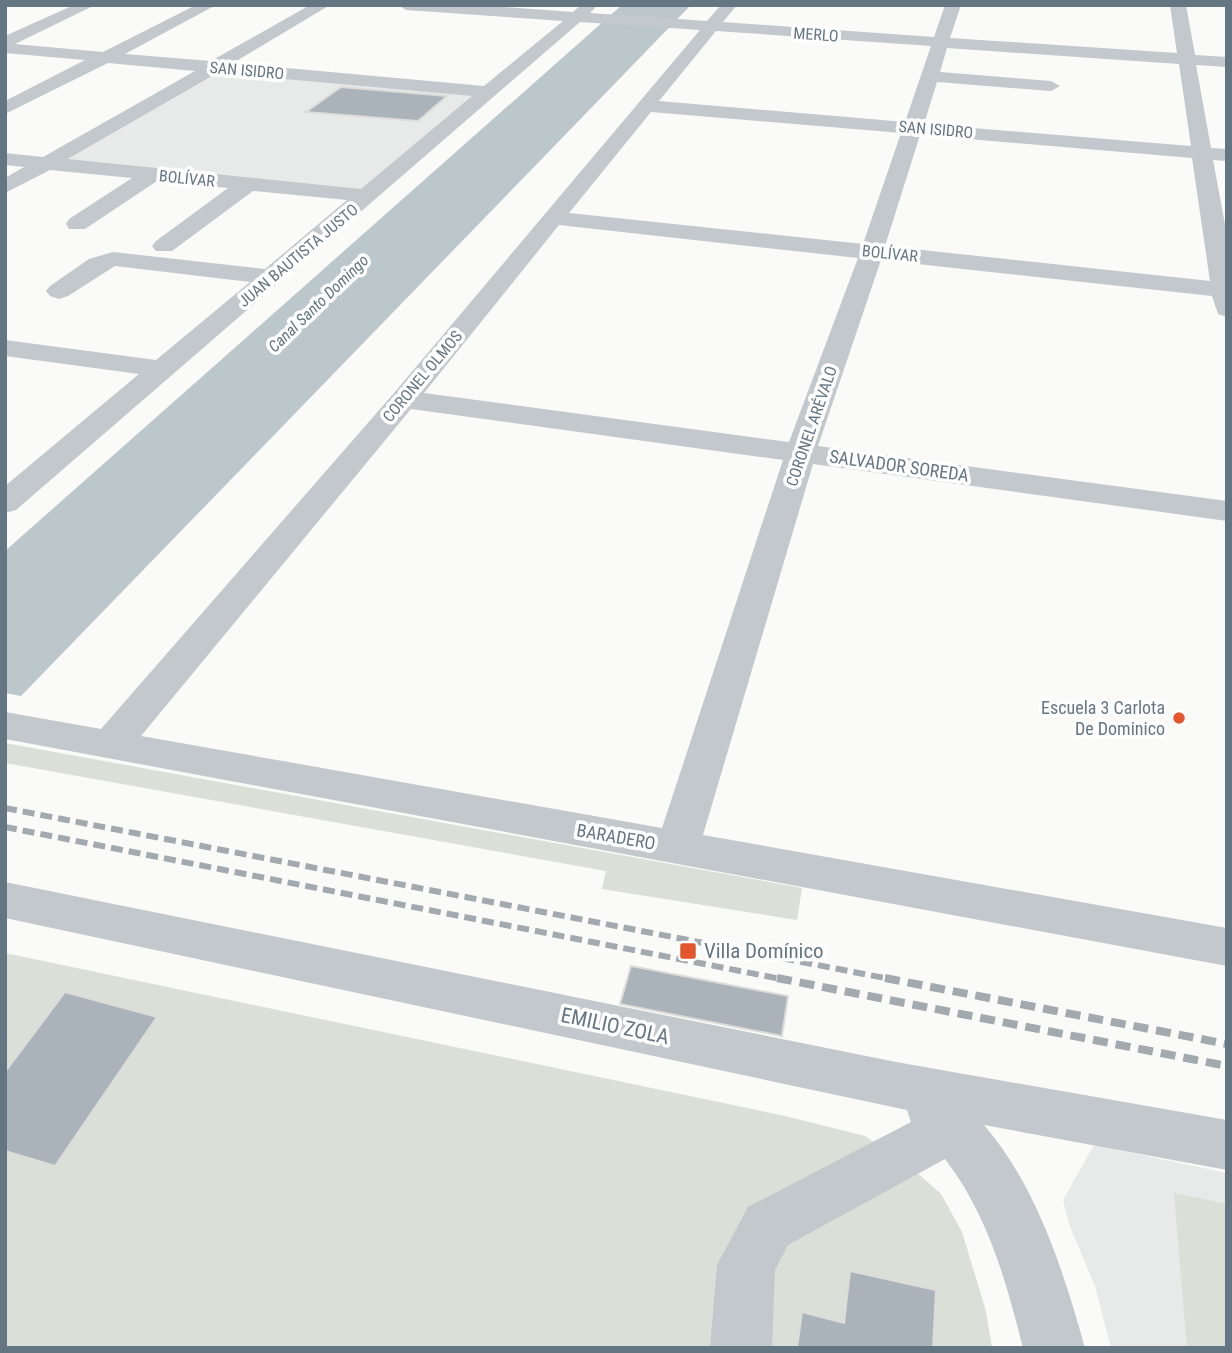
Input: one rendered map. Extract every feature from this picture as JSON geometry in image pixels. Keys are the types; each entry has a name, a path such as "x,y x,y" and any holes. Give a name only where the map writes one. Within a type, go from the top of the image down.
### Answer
{"street":[{"path":"5,41 87,5"},
{"path":"5,108 208,5"},
{"path":"5,187 321,5"},
{"name":"MERLO","path":"406,5 586,14 700,26 1227,62"},
{"name":"CORONEL OLMOS","path":"111,744 404,399 646,106 700,26 729,5"},
{"name":"CORONEL ARÉVALO","path":"677,849 801,452 872,251 953,5"},
{"path":"1178,5 1226,296"},
{"name":"JUAN BAUTISTA JUSTO","path":"5,503 489,92 586,14"},
{"name":"SAN ISIDRO","path":"5,48 489,92"},
{"path":"929,76 1051,86"},
{"name":"SAN ISIDRO","path":"646,106 1227,155"},
{"name":"BOLÍVAR","path":"5,159 368,196"},
{"path":"77,224 151,175"},
{"path":"164,246 248,184"},
{"name":"BOLÍVAR","path":"553,218 872,251 1226,296"},
{"path":"60,291 98,264 113,259 272,277"},
{"path":"5,348 162,369"},
{"name":"SALVADOR SOREDA","path":"404,399 1227,511"},
{"name":"BARADERO","path":"5,725 1227,947"},
{"name":"EMILIO ZOLA","path":"5,900 897,1084 1227,1144"},
{"path":"897,1084 954,1127 968,1142 1008,1213 1038,1286 1054,1348"},
{"path":"741,1348 746,1265 768,1226 954,1127"}],"shaded area":[{"path":"217,72 476,94 365,191 66,161"},
{"path":"5,743 802,888 797,920 602,889 606,871 5,763"},
{"path":"5,953 785,1116 865,1136 913,1169 941,1194 962,1232 986,1311 992,1348 5,1348"},
{"path":"1094,1145 1227,1173 1227,1348 1111,1348 1095,1286 1069,1224 1063,1200"},
{"path":"1174,1193 1227,1204 1227,1348 1187,1348"}],"water":[{"name":"Canal Santo Domingo","path":"622,5 691,5 21,696 5,693 5,551"}],"building":[{"path":"341,87 447,96 418,121 306,112"},
{"path":"631,966 788,996 782,1036 620,1004"},
{"path":"65,992 157,1017 55,1166 5,1151 5,1072"},
{"path":"850,1271 936,1290 933,1348 797,1348 802,1312 844,1323"}],"railway":[{"path":"5,808 895,980"},
{"path":"5,827 786,980"},
{"path":"777,978 1227,1066"},
{"path":"885,978 1227,1044"}],"place":[{"name":"Escuela 3 Carlota De Dominico","path":"1179,718"},
{"name":"Villa Domínico","path":"688,951"}]}
